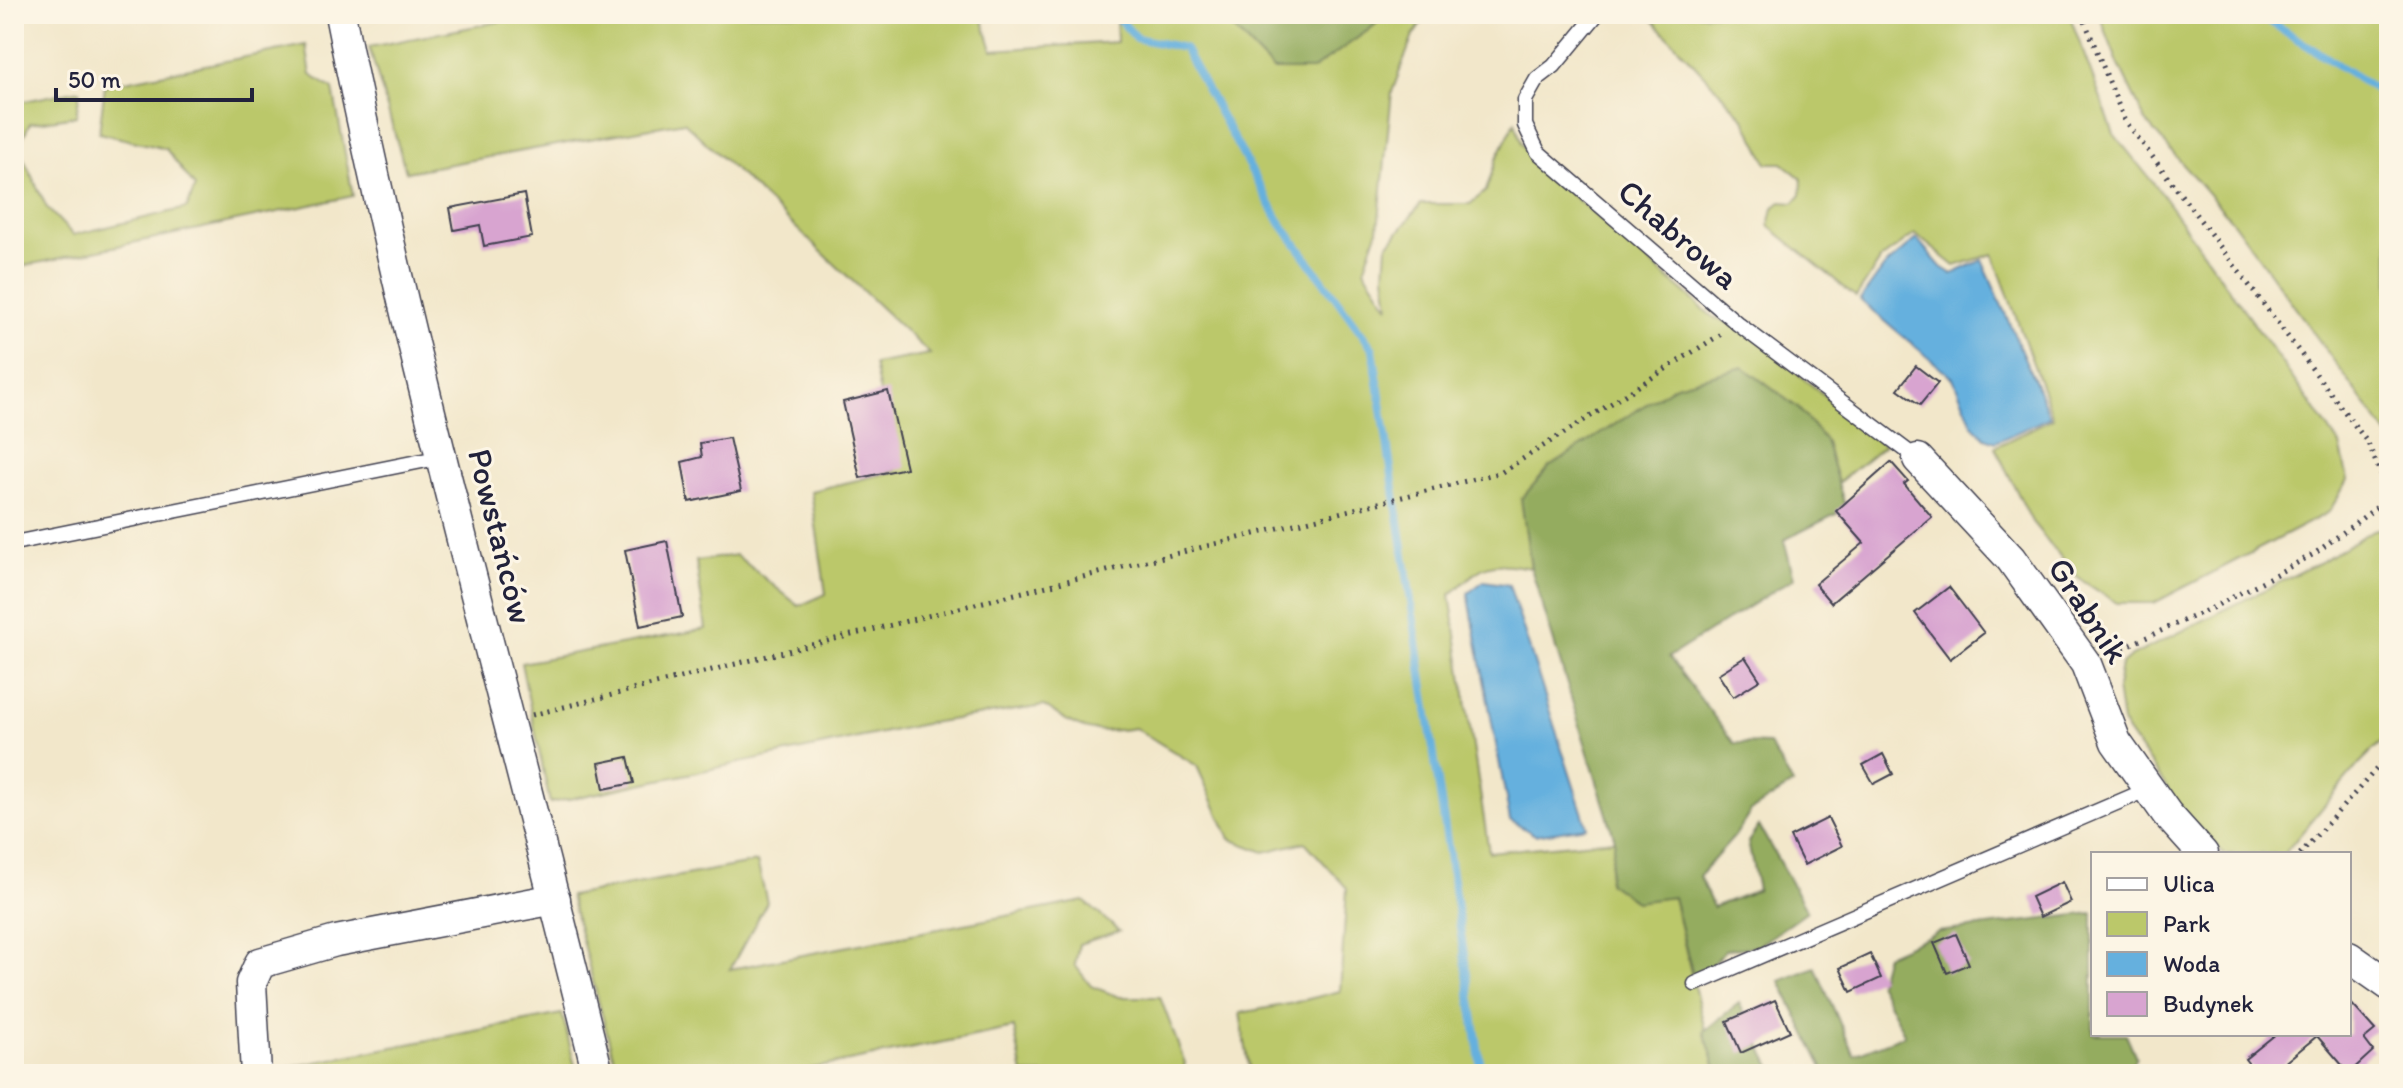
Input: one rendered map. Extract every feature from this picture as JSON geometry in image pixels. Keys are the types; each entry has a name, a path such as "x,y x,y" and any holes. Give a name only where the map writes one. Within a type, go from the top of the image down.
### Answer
{"street":[{"name":"Powstańców","path":"340,14 369,161 598,1074"},
{"name":"Grabnik","path":"1918,459 2011,559 2086,664 2116,742 2167,814 2201,852"},
{"path":"256,1074 251,983 260,963 336,941 555,899"},
{"path":"2351,958 2389,985"}],"lane":[{"name":"Chabrowa","path":"1597,14 1554,66 1537,79 1525,100 1525,125 1538,152 1738,324 1918,459"},
{"path":"14,543 442,457"},
{"path":"1695,984 2149,789"}],"path":[{"path":"2082,14 2124,119 2368,443 2389,497 2314,554 2212,608 2086,664"},
{"path":"507,721 1502,472 1738,324"},
{"path":"2302,852 2389,755"}],"green space":[{"path":"538,14 981,14 992,50 1117,42 1114,14 1219,14 1273,70 1311,70 1387,14 1428,14 1413,36 1392,92 1378,229 1364,269 1389,307 1385,275 1387,246 1421,204 1470,204 1486,191 1496,160 1515,122 1522,144 1534,162 1715,319 1738,324 1884,445 1838,483 1825,440 1522,503 1531,568 1486,567 1450,595 1489,852 1615,840 1636,901 1673,897 1718,1074 1250,1072 1240,1013 1340,991 1347,888 1305,842 1264,852 1230,839 1197,766 1135,728 1107,731 1086,729 1044,706 929,723 550,803 521,663 706,629 696,561 736,555 799,606 826,594 811,491 896,471 874,364 930,354 684,122 406,172 369,47"},
{"path":"1219,14 1387,14 1312,70 1273,70"},
{"path":"1651,14 2069,14 2114,134 2158,189 2340,445 2348,480 2329,512 2154,603 2117,603 2078,578 2032,522 1995,447 2053,418 1993,254 1955,266 1915,234 1881,259 1856,297 1769,226 1773,208 1781,202 1794,203 1801,195 1802,179 1782,163 1767,163 1744,118 1650,17"},
{"path":"2099,14 2389,14 2389,437 2234,223 2146,122"},
{"path":"306,45 311,75 333,89 353,196 14,268 14,103 80,90 76,116 30,123 18,147 47,208 73,235 187,208 195,187 166,149 99,133 105,85"},
{"path":"1743,367 1798,408 1825,440 1846,509 1784,540 1794,578 1669,657 1734,743 1769,744 1793,784 1751,811 1735,836 1699,876 1713,907 1758,890 1748,842 1759,826 1807,911 1758,946 1725,950 1695,984 1673,897 1636,902 1608,882 1615,840 1531,568 1521,499 1549,467 1676,385"},
{"path":"2389,527 2389,734 2358,765 2286,852 2221,852 2186,815 2122,723 2117,688 2121,665 2130,657 2320,562 2373,530"},
{"path":"757,862 767,902 730,969 1084,901 1119,931 1079,944 1075,965 1091,986 1119,997 1160,997 1185,1063 1182,1074 1023,1074 1014,1028 784,1074 618,1074 570,896"},
{"path":"2091,913 2091,1036 2127,1036 2136,1057 2127,1074 1826,1074 1780,981 1815,967 1854,1055 1905,1035 1878,983 1886,955 1938,932"},
{"path":"1739,1003 1775,1074 1718,1074 1704,1031"},
{"path":"562,1014 577,1074 265,1074 265,1072"}],"water":[{"path":"1917,239 1941,267 1952,274 1982,260 2050,417 1996,442 1985,438 1973,425 1953,378 1860,300 1884,267"},
{"path":"1484,581 1509,585 1587,827 1535,835 1510,820 1468,593"}],"building":[{"path":"524,194 532,237 484,246 480,225 454,230 450,208"},
{"path":"1916,366 1938,383 1920,405 1898,389"},
{"path":"888,391 906,468 860,478 843,402"},
{"path":"729,438 741,491 689,502 682,462 702,457 700,443"},
{"path":"1891,462 1908,481 1904,484 1932,517 1831,603 1815,584 1864,543 1836,511"},
{"path":"667,541 682,617 640,626 625,550"},
{"path":"1949,587 1984,633 1950,659 1915,613"},
{"path":"1745,657 1760,680 1733,697 1718,674"},
{"path":"1883,754 1893,774 1874,784 1863,765"},
{"path":"628,757 634,783 604,789 599,763"},
{"path":"1828,818 1842,846 1804,865 1790,837"},
{"path":"2062,882 2071,902 2040,917 2031,897"},
{"path":"1956,934 1969,964 1947,973 1934,943"},
{"path":"1870,954 1881,978 1851,992 1840,968"},
{"path":"1775,1000 1790,1031 1741,1053 1727,1021"},
{"path":"2351,1003 2375,1030 2364,1039 2373,1051 2349,1073 2317,1036 2351,1036"},
{"path":"2274,1036 2317,1036 2271,1074 2257,1074 2245,1059"}],"waterway":[{"path":"1115,14 1136,38 1184,48 1278,219 1373,349 1482,1074"},
{"path":"2258,14 2389,98"}]}
